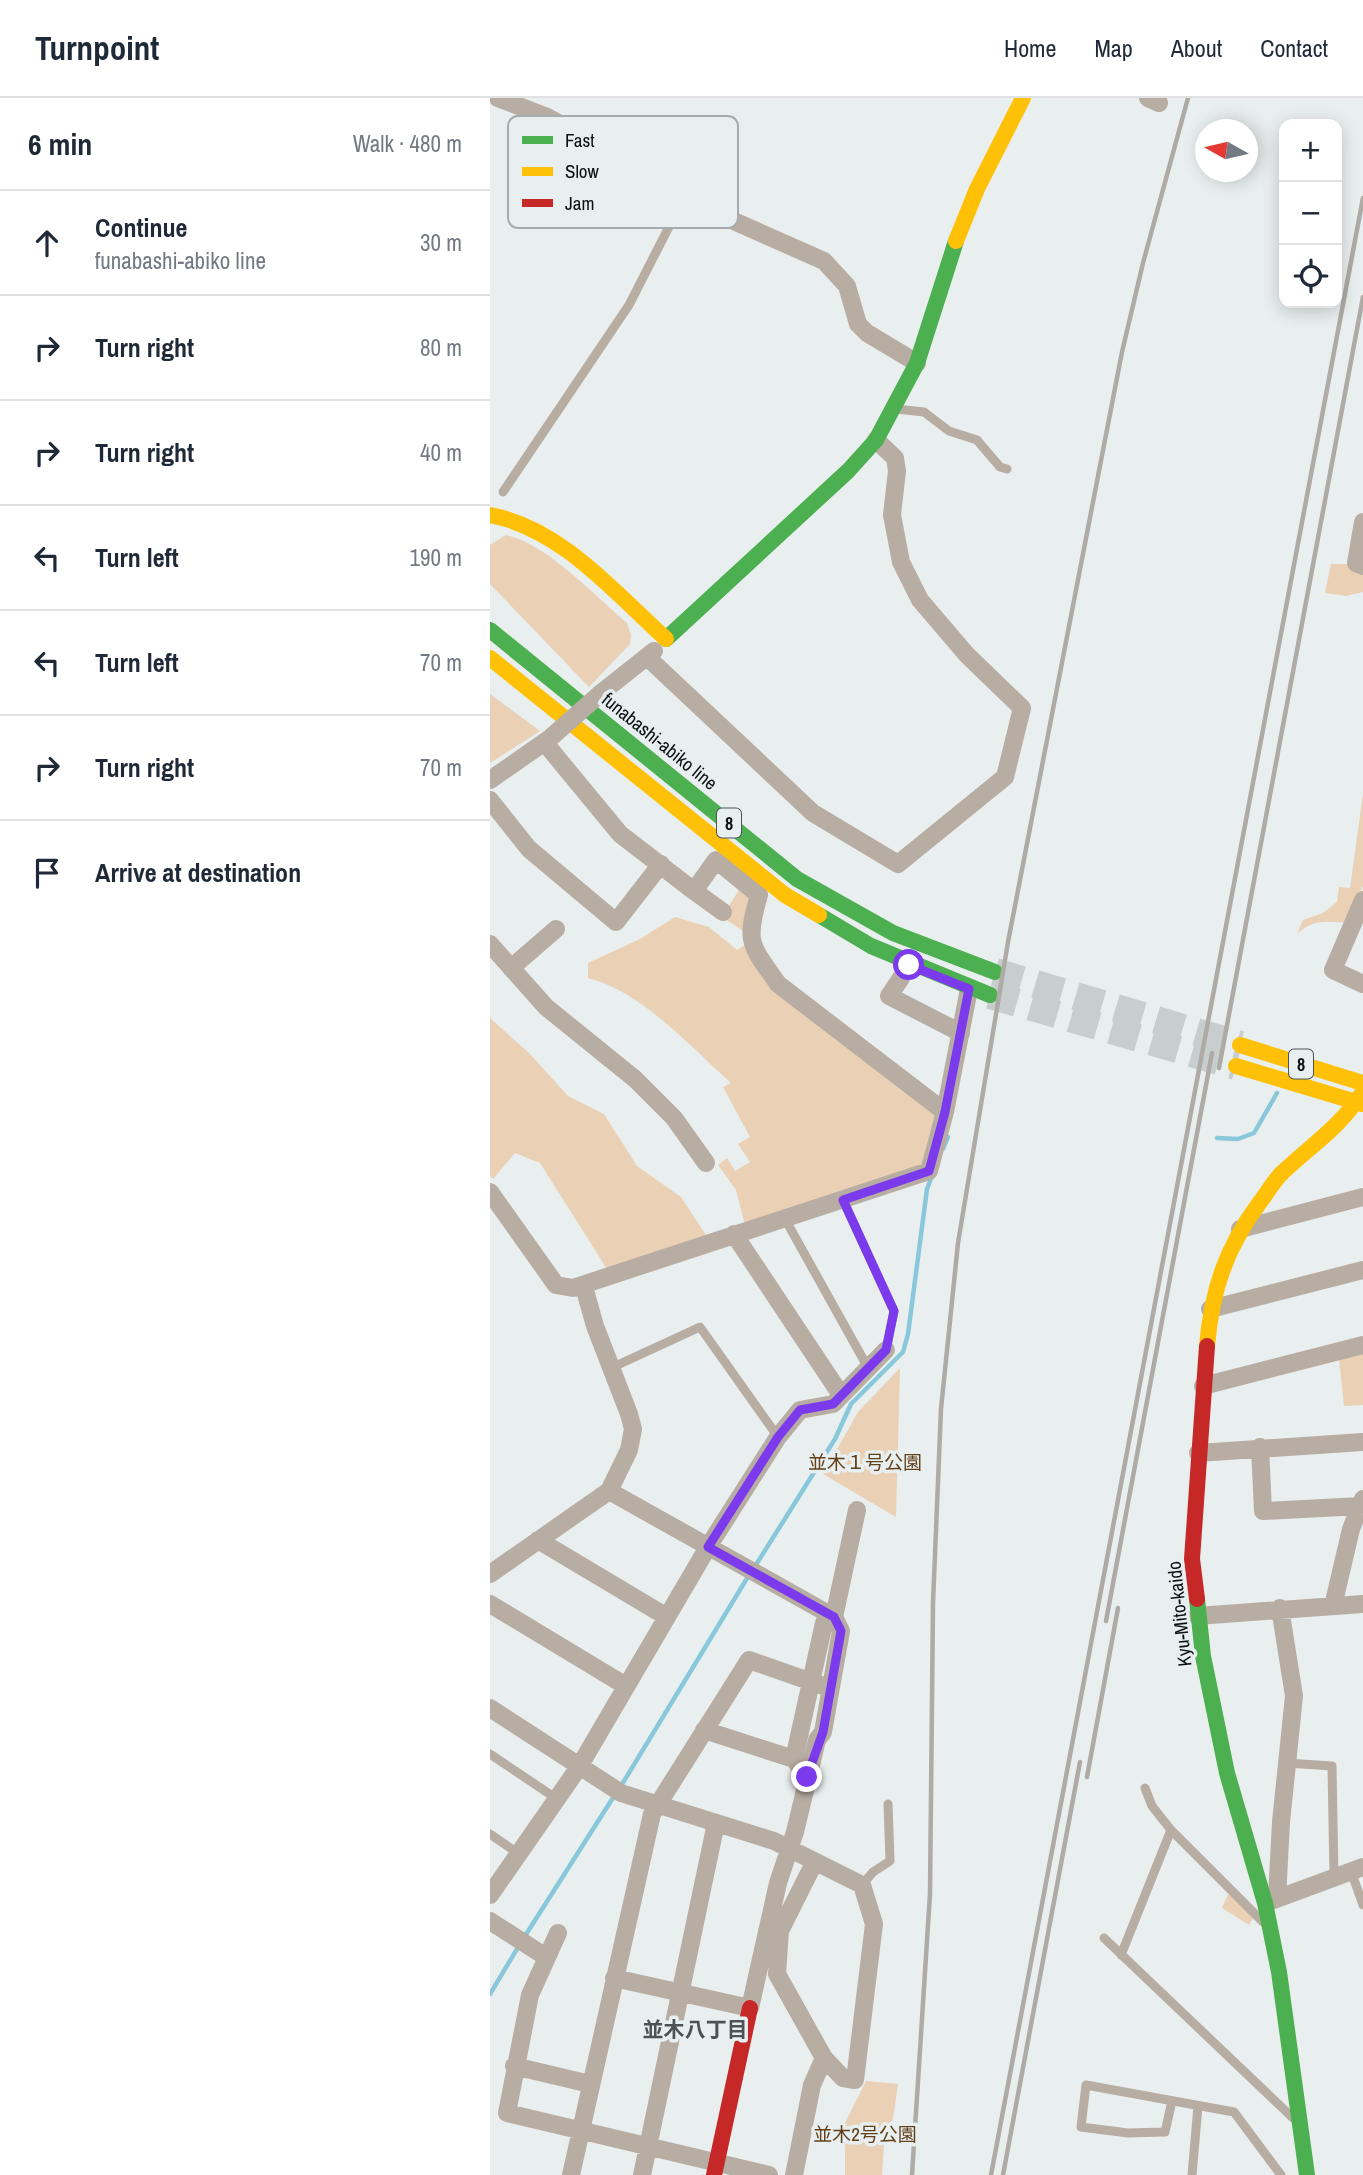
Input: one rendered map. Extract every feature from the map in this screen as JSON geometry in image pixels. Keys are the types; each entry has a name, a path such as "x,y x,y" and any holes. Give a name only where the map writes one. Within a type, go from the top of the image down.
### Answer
{"street":[{"path":"498,98 522,102 547,116"},
{"path":"490,780 547,741 647,657 840,479 876,440 917,363 956,242 994,151 1023,98"},
{"path":"738,223 824,261 847,286 858,324 867,333 917,363"},
{"path":"647,657 813,813 898,864 1005,777 1022,708 967,655 920,600 901,562 892,515 897,471 895,458 876,440"},
{"path":"490,515 510,517 548,537 666,639"},
{"path":"1363,522 1356,562 1363,566"},
{"path":"490,528 513,524 533,529"},
{"path":"490,617 556,684"},
{"name":"funabashi-abiko line","path":"490,630 797,879 837,904 920,946 995,972"},
{"name":"8","path":"490,658 720,853 826,922 909,965 990,995"},
{"path":"490,673 554,710"},
{"path":"547,741 620,834 723,912"},
{"path":"490,800 528,849 616,922 661,864"},
{"path":"694,891 720,853 759,895 748,932 778,984 945,1112"},
{"path":"1363,900 1333,970 1363,984"},
{"path":"511,968 556,929"},
{"path":"490,944 546,1007 635,1079 674,1118 706,1163"},
{"path":"901,978 889,996 961,1033"},
{"path":"490,1192 556,1285 584,1286 929,1171 945,1112 969,989"},
{"name":"8","path":"1240,1045 1363,1083"},
{"name":"8","path":"1236,1066 1361,1100"},
{"name":"Kyu-Mito-kaido","path":"1307,2175 1270,1929 1271,1900 1227,1773 1197,1616 1192,1559 1203,1386 1210,1308 1216,1280 1240,1228 1281,1174 1345,1119 1361,1100"},
{"path":"1240,1228 1363,1197"},
{"path":"734,1234 841,1395"},
{"path":"1210,1308 1363,1270"},
{"path":"490,1574 609,1491 622,1468 633,1429 584,1286"},
{"path":"1203,1386 1363,1345"},
{"path":"490,1895 579,1767 708,1547 778,1437 800,1410 833,1404 867,1366 886,1350"},
{"path":"1198,1453 1363,1442"},
{"path":"1259,1447 1262,1511 1361,1503 1351,1529 1333,1606"},
{"path":"609,1491 834,1617 841,1631 823,1732 807,1777 795,1832 788,1847 716,2169"},
{"path":"794,1759 824,1623 834,1617 857,1510"},
{"path":"538,1540 667,1617"},
{"path":"490,1604 626,1686"},
{"path":"1197,1616 1363,1604"},
{"path":"1280,1608 1294,1696 1271,1900 1350,1871"},
{"path":"571,2175 652,1814 749,1660 809,1683 830,1688"},
{"path":"490,1708 614,1790 788,1847 814,1863 862,1885 874,1924 855,2080 843,2078 824,2058 777,1974 780,1931 814,1863"},
{"path":"705,1730 794,1759 807,1777"},
{"path":"642,2175 678,1993 716,1823"},
{"path":"490,1921 546,1957"},
{"path":"558,1933 530,1995 514,2066 507,2113 580,2132 649,2145 716,2169 769,2175"},
{"path":"614,1978 750,2008"},
{"path":"794,2175 812,2085 824,2058"},
{"path":"514,2066 590,2084"}],"lane":[{"path":"503,492 629,305 668,228"},
{"path":"894,409 924,412 949,431 977,440 1000,467 1007,469"},
{"path":"843,1200 894,1311 886,1350"},
{"path":"785,1219 867,1366"},
{"path":"610,1368 700,1327 778,1437"},
{"path":"490,1754 557,1800"},
{"path":"1286,1763 1332,1766 1350,1871 1363,1905"},
{"path":"1145,1788 1152,1806 1171,1830 1270,1929"},
{"path":"862,1885 873,1872 890,1861 887,1804"},
{"path":"1121,1955 1171,1830"},
{"path":"490,1834 519,1854"},
{"path":"1104,1938 1301,2125"},
{"path":"1172,2101 1165,2133 1128,2133 1081,2127 1086,2085 1234,2112 1281,2175"},
{"path":"1192,2175 1198,2106"}],"green space":[{"path":"506,535 537,548 553,559 627,623 631,635 630,644 589,687 490,584 490,545"},
{"path":"1331,564 1350,564 1363,571 1363,592 1346,596 1325,593"},
{"path":"490,694 540,731 490,763"},
{"path":"1363,794 1363,886 1347,923 1314,923 1297,934 1303,920 1323,913 1337,902 1339,887 1350,888"},
{"path":"742,885 753,894 743,931 722,917"},
{"path":"675,917 709,927 737,950 748,943 754,958 938,1113 921,1168 745,1225 736,1190 718,1165 727,1158 735,1171 750,1162 738,1144 750,1137 723,1087 731,1083 646,1007 608,985 588,978 588,963 640,939"},
{"path":"490,1018 529,1053 568,1096 604,1114 637,1166 681,1197 706,1235 607,1269 540,1163 515,1153 493,1179 490,1175"},
{"path":"1363,1352 1363,1405 1344,1406 1339,1358"},
{"name":"並木１号公園","path":"900,1368 896,1517 823,1474 858,1412"},
{"path":"1230,1890 1255,1915 1249,1925 1222,1908"},
{"name":"並木2号公園","path":"866,2081 898,2084 893,2119 885,2130 882,2175 845,2175 845,2123"}],"waterway":[{"path":"1217,1138 1238,1139 1254,1133 1277,1093"},
{"path":"943,1149 948,1137"},
{"path":"754,1568 835,1439 851,1404 903,1352 908,1334 927,1189 932,1176"},
{"path":"621,1786 749,1575"},
{"path":"525,1936 616,1793"},
{"path":"490,1994 520,1944"}],"tunnel":[{"path":"995,972 1240,1045"},
{"path":"990,995 1236,1066"}],"railway":[{"path":"912,2175 930,1894 933,1603 941,1409 958,1243 1008,942 1122,352 1188,98"},
{"path":"991,2175 1363,198"},
{"path":"1219,1068 1363,297"},
{"path":"1106,1621 1212,1053"},
{"path":"1087,1777 1118,1608"},
{"path":"1003,2175 1080,1762"}],"traffic: fast":[{"path":"666,639 848,471 876,440 917,363 956,241"},
{"path":"490,630 797,879 893,933 995,972"},
{"path":"819,915 871,946 990,995"},
{"path":"1197,1599 1203,1656 1227,1773 1265,1903 1279,1972 1307,2175"}],"traffic: slow":[{"path":"956,241 977,189 1023,98"},
{"path":"490,515 516,522 563,548 607,583 666,639"},
{"path":"490,658 785,895 819,915"},
{"path":"1240,1045 1363,1083"},
{"path":"1236,1066 1363,1104"},
{"path":"1207,1346 1217,1288 1230,1253 1248,1219 1280,1175 1335,1125 1363,1092"}],"traffic: jam":[{"path":"1197,1599 1192,1559 1207,1346"},
{"path":"714,2175 750,2008"}],"district":[{"name":"並木八丁目","path":"695,2029"}],"route":[{"path":"807,1777 812,1767 817,1740 823,1732 841,1631 834,1617 708,1547 778,1437 800,1410 833,1404 867,1366 886,1350 894,1311 843,1200 929,1171 945,1112 969,989 909,965"}]}
